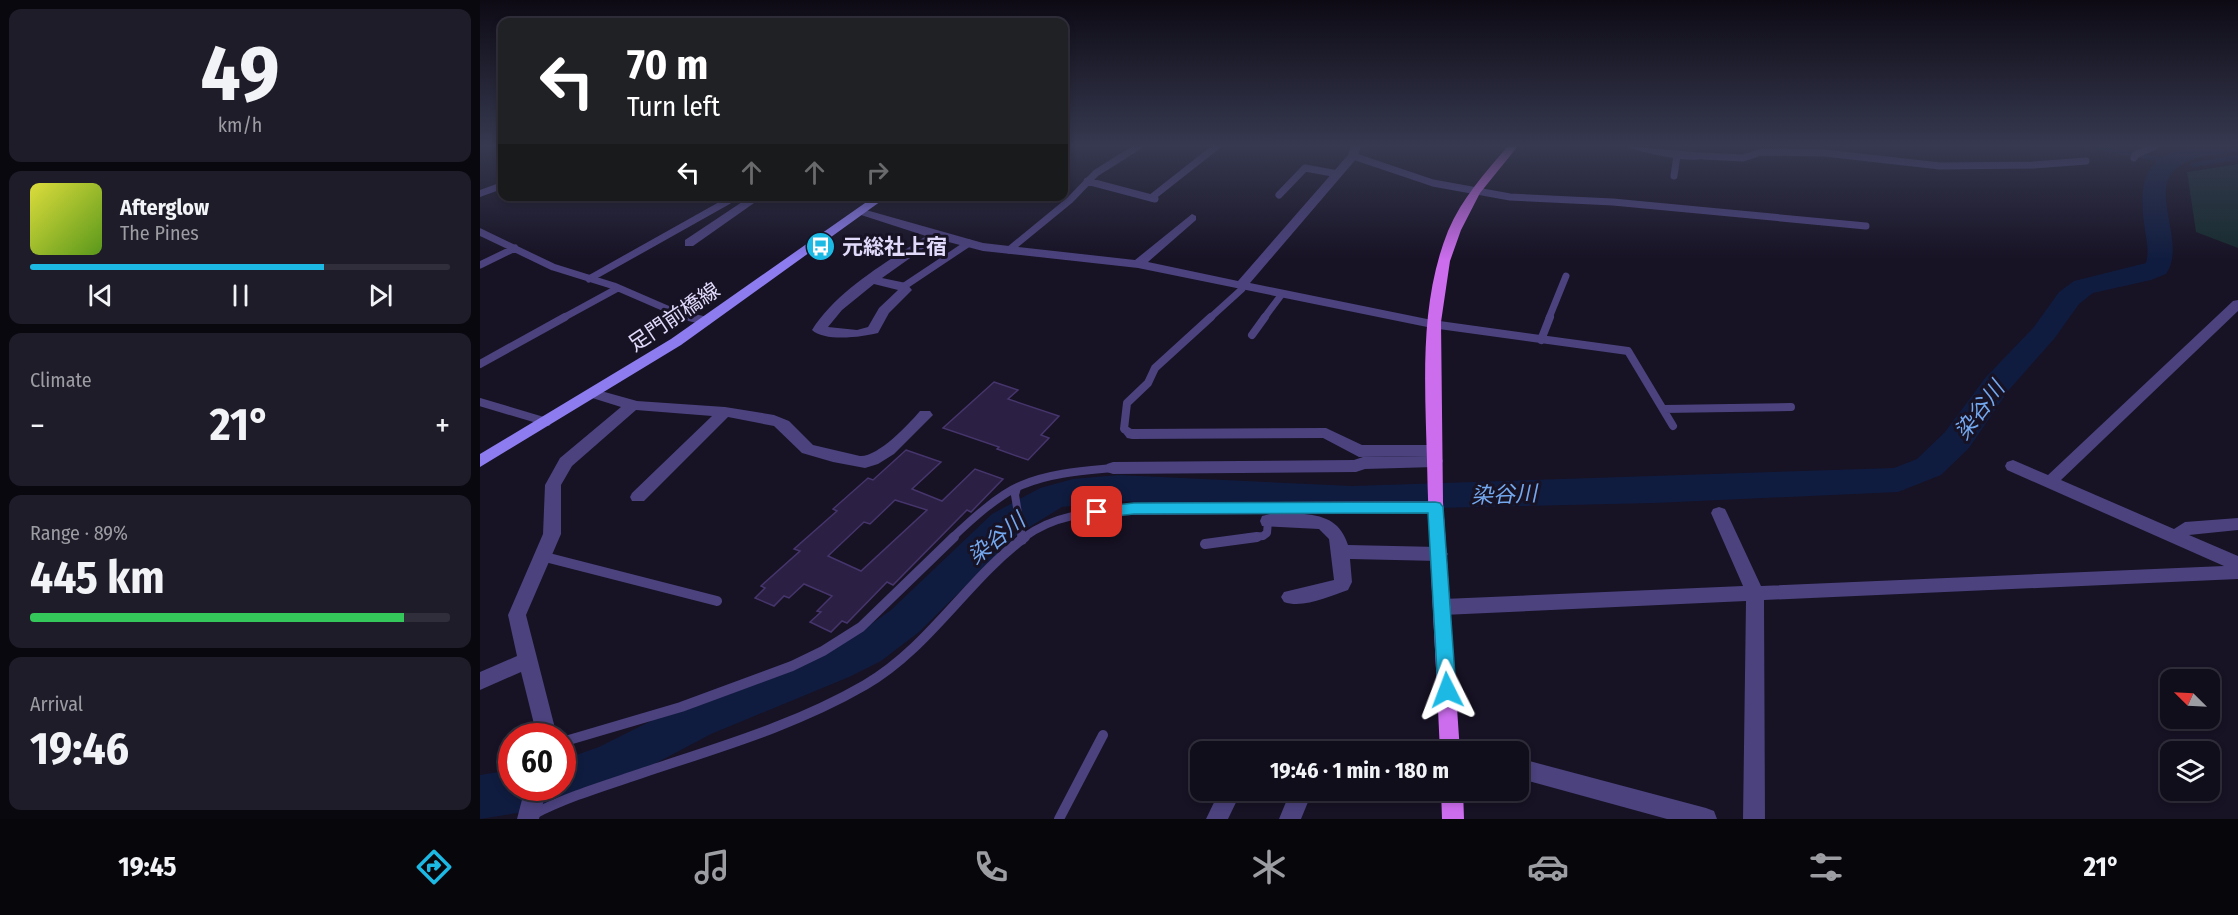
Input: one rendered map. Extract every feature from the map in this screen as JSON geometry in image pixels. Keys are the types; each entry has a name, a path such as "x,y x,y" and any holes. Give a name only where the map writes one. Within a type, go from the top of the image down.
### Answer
{"main road":[{"path":"1449,741 1435,505 1432,324 1444,257 1452,235 1482,184"},
{"name":"足門前橋線","path":"480,461 594,394 707,321 876,201"},
{"path":"1452,801 1453,819"}],"street":[{"path":"1242,284 1329,184"},
{"path":"480,194 498,187"},
{"path":"689,243 752,201"},
{"path":"862,212 969,243 1009,250 1138,264 1432,324"},
{"path":"1138,264 1192,218"},
{"path":"872,280 903,287 906,290 884,311 878,325 870,332 857,334 819,330 830,314 872,280 935,235"},
{"path":"2051,483 2058,473 2238,304"},
{"path":"594,394 633,405 746,414 779,422 788,426 806,449 863,462 883,455 924,415"},
{"path":"544,723 517,615 552,534 553,485 566,462 633,405"},
{"path":"638,497 725,412"},
{"path":"1132,434 1326,433 1352,449 1364,452 1436,460"},
{"path":"1113,468 1356,466 1363,463 1436,460"},
{"path":"2013,466 2238,564"},
{"path":"1134,509 1435,505"},
{"path":"1719,513 1755,593 1754,819"},
{"path":"1268,521 1325,522 1334,532 1340,552 1342,585 1329,591 1290,597"},
{"path":"2176,537 2185,528 2192,526 2238,524"},
{"path":"1340,552 1439,554"},
{"path":"1443,607 2238,572"},
{"path":"480,681 529,660"},
{"path":"1529,771 1706,819"},
{"path":"1217,819 1226,801"},
{"path":"1290,819 1297,801"}],"lane":[{"path":"1009,250 1071,200 1084,184"},
{"path":"1099,184 1153,199 1171,184"},
{"path":"1279,195 1289,184"},
{"path":"1440,184 1538,199 1613,202 1866,226"},
{"path":"589,279 728,201"},
{"path":"480,232 553,267 618,288 681,315 707,321"},
{"path":"903,287 969,243"},
{"path":"480,265 515,248"},
{"path":"1541,339 1566,276"},
{"path":"1132,434 1124,429 1129,400 1148,383 1155,368 1242,289 1242,284"},
{"path":"480,364 618,288"},
{"path":"1252,335 1282,294"},
{"path":"1432,324 1628,351 1673,426"},
{"path":"480,402 547,422"},
{"path":"1664,409 1791,407"},
{"path":"576,738 681,707 792,666 846,639 872,618 958,533 985,510 1016,491 1059,474 1113,468"},
{"path":"1016,491 1021,538"},
{"path":"528,815 567,798 755,735 844,697 884,673 929,633 1021,538 1044,525 1068,517 1134,509"},
{"path":"1205,544 1263,536 1267,533 1268,521"},
{"path":"542,558 717,601"},
{"path":"1059,819 1103,735"}],"green space":[{"path":"2189,184 2238,184 2238,248 2196,232"}],"building":[{"path":"994,382 1018,390 1008,399 1059,416 1041,435 1049,438 1028,460 997,449 999,447 943,428"},
{"path":"906,450 941,462 912,489 942,501 975,469 1003,479 971,512 967,510 893,585 887,582 847,623 842,621 831,632 810,622 821,612 817,611 832,596 804,584 789,598 784,596 774,606 755,598 765,588 761,586 800,551 794,549 837,511 833,509 868,478 873,480","holes":["895,500 927,510 861,571 828,556 864,522 870,524"]}],"waterway":[{"name":"染谷川","path":"576,777 612,763 696,720 835,665 867,649 905,621 1005,524 1052,497 1073,492 1119,488 1352,499 1898,480 1929,467 1957,440 1997,384 2044,333 2069,298 2084,287 2142,274 2157,268 2160,250 2155,211 2155,184"},
{"name":"染谷川","path":"480,797 498,794"}],"place":[{"name":"元総社上宿","path":"821,247"}],"route":[{"path":"1097,512 1134,509 1435,507 1447,690"}]}
